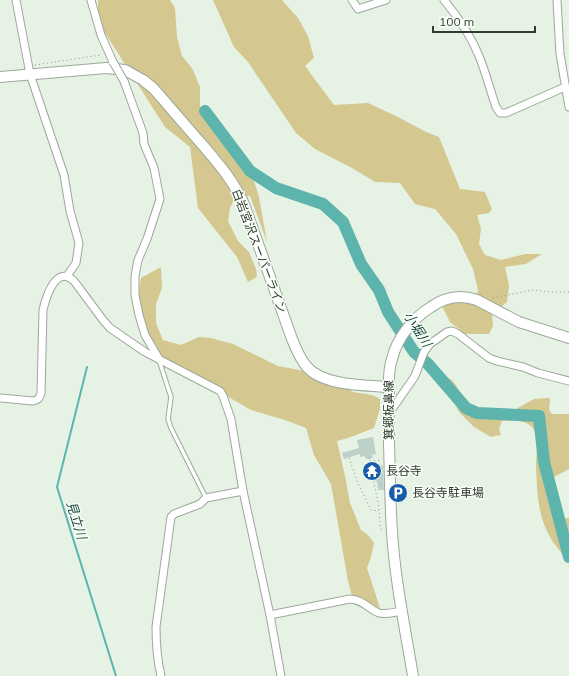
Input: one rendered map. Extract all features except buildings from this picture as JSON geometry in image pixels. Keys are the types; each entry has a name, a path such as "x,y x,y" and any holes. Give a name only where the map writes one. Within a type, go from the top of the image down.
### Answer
{"street":[{"path":"16,0 29,70 64,175 70,211 79,243 76,263 66,276"},
{"path":"91,0 101,35 113,62 124,81 143,134 144,144 154,168 160,199 147,239 138,260 135,276 135,295 139,314 145,335 159,360"},
{"path":"352,0 358,8 386,0"},
{"path":"444,0 472,41 496,107 500,113 506,113 565,86"},
{"path":"557,0 560,54 569,107"},
{"name":"白岩宮沢スーパーライン","path":"0,77 29,70 106,68 125,70 143,80 153,88 215,160 236,187 245,207 292,339 301,359 307,367 325,379 337,382 389,387"},
{"path":"0,398 33,401 40,397 44,304 53,284 58,278 63,276 66,276 74,281 102,320 110,328 145,352 220,391 231,419 243,492 270,615 281,676"},
{"name":"箕郷板鼻線","path":"412,676 392,532 388,415 389,368 399,340 422,313 440,301 450,298 467,297 477,300 511,319 569,338"},
{"path":"388,415 415,376 424,352 430,344 447,332 452,331 489,358 569,381"},
{"path":"161,676 158,662 156,626 170,519 172,515 200,504 206,498 243,492"},
{"path":"270,615 350,599 357,600 379,613 384,614 402,611"}],"lane":[{"path":"159,360 171,397 168,419 171,428 206,498"}],"path":[{"path":"29,70 109,53"},
{"path":"484,304 492,298 532,290 569,292"},
{"path":"349,458 357,481 371,510 379,512"},
{"path":"369,458 379,512 380,528 386,532 392,532"},
{"path":"369,461 390,460"}],"shaded area":[{"path":"98,0 170,0 175,8 177,37 182,56 192,68 200,87 200,111 254,181 259,197 267,242 250,196 235,198 230,208 228,221 238,241 249,252 256,269 257,277 248,282 237,257 198,208 190,147 165,127 98,22"},
{"path":"213,0 282,0 298,18 308,36 314,58 305,66 334,105 368,103 439,137 460,189 485,192 492,209 489,213 477,215 481,229 479,244 485,255 501,260 525,254 542,254 526,264 505,267 509,286 507,302 492,314 493,326 489,334 465,334 450,322 442,306 459,302 474,304 478,290 473,269 456,234 435,209 415,204 400,183 375,182 315,149 296,133 248,62 234,47"},
{"path":"161,267 162,288 156,304 156,323 163,340 181,345 199,337 211,338 233,344 278,366 305,371 313,378 333,386 345,387 353,392 372,395 380,399 380,409 374,428 337,441 350,503 361,530 368,535 374,543 367,568 380,608 358,597 352,596 331,484 314,455 306,428 251,410 161,358 148,335 138,295 141,278"},
{"path":"431,370 437,370 453,381 467,402 477,410 516,409 534,399 549,398 549,410 552,414 569,414 569,469 554,477 559,519 569,518 569,562 551,539 542,518 538,501 536,465 537,440 533,428 521,421 502,421 499,429 501,435 491,437 474,427 459,412 455,404 432,377 430,373"}],"waterway":[{"name":"小堀川","path":"205,111 250,171 276,188 323,204 343,222 361,264 379,290 388,312 414,352 428,364 466,408 477,413 539,416 544,462 569,557"},
{"name":"見立川","path":"87,367 57,487 116,676"}],"place":[{"name":"長谷寺","path":"372,471"},
{"name":"長谷寺駐車場","path":"398,493"}]}
